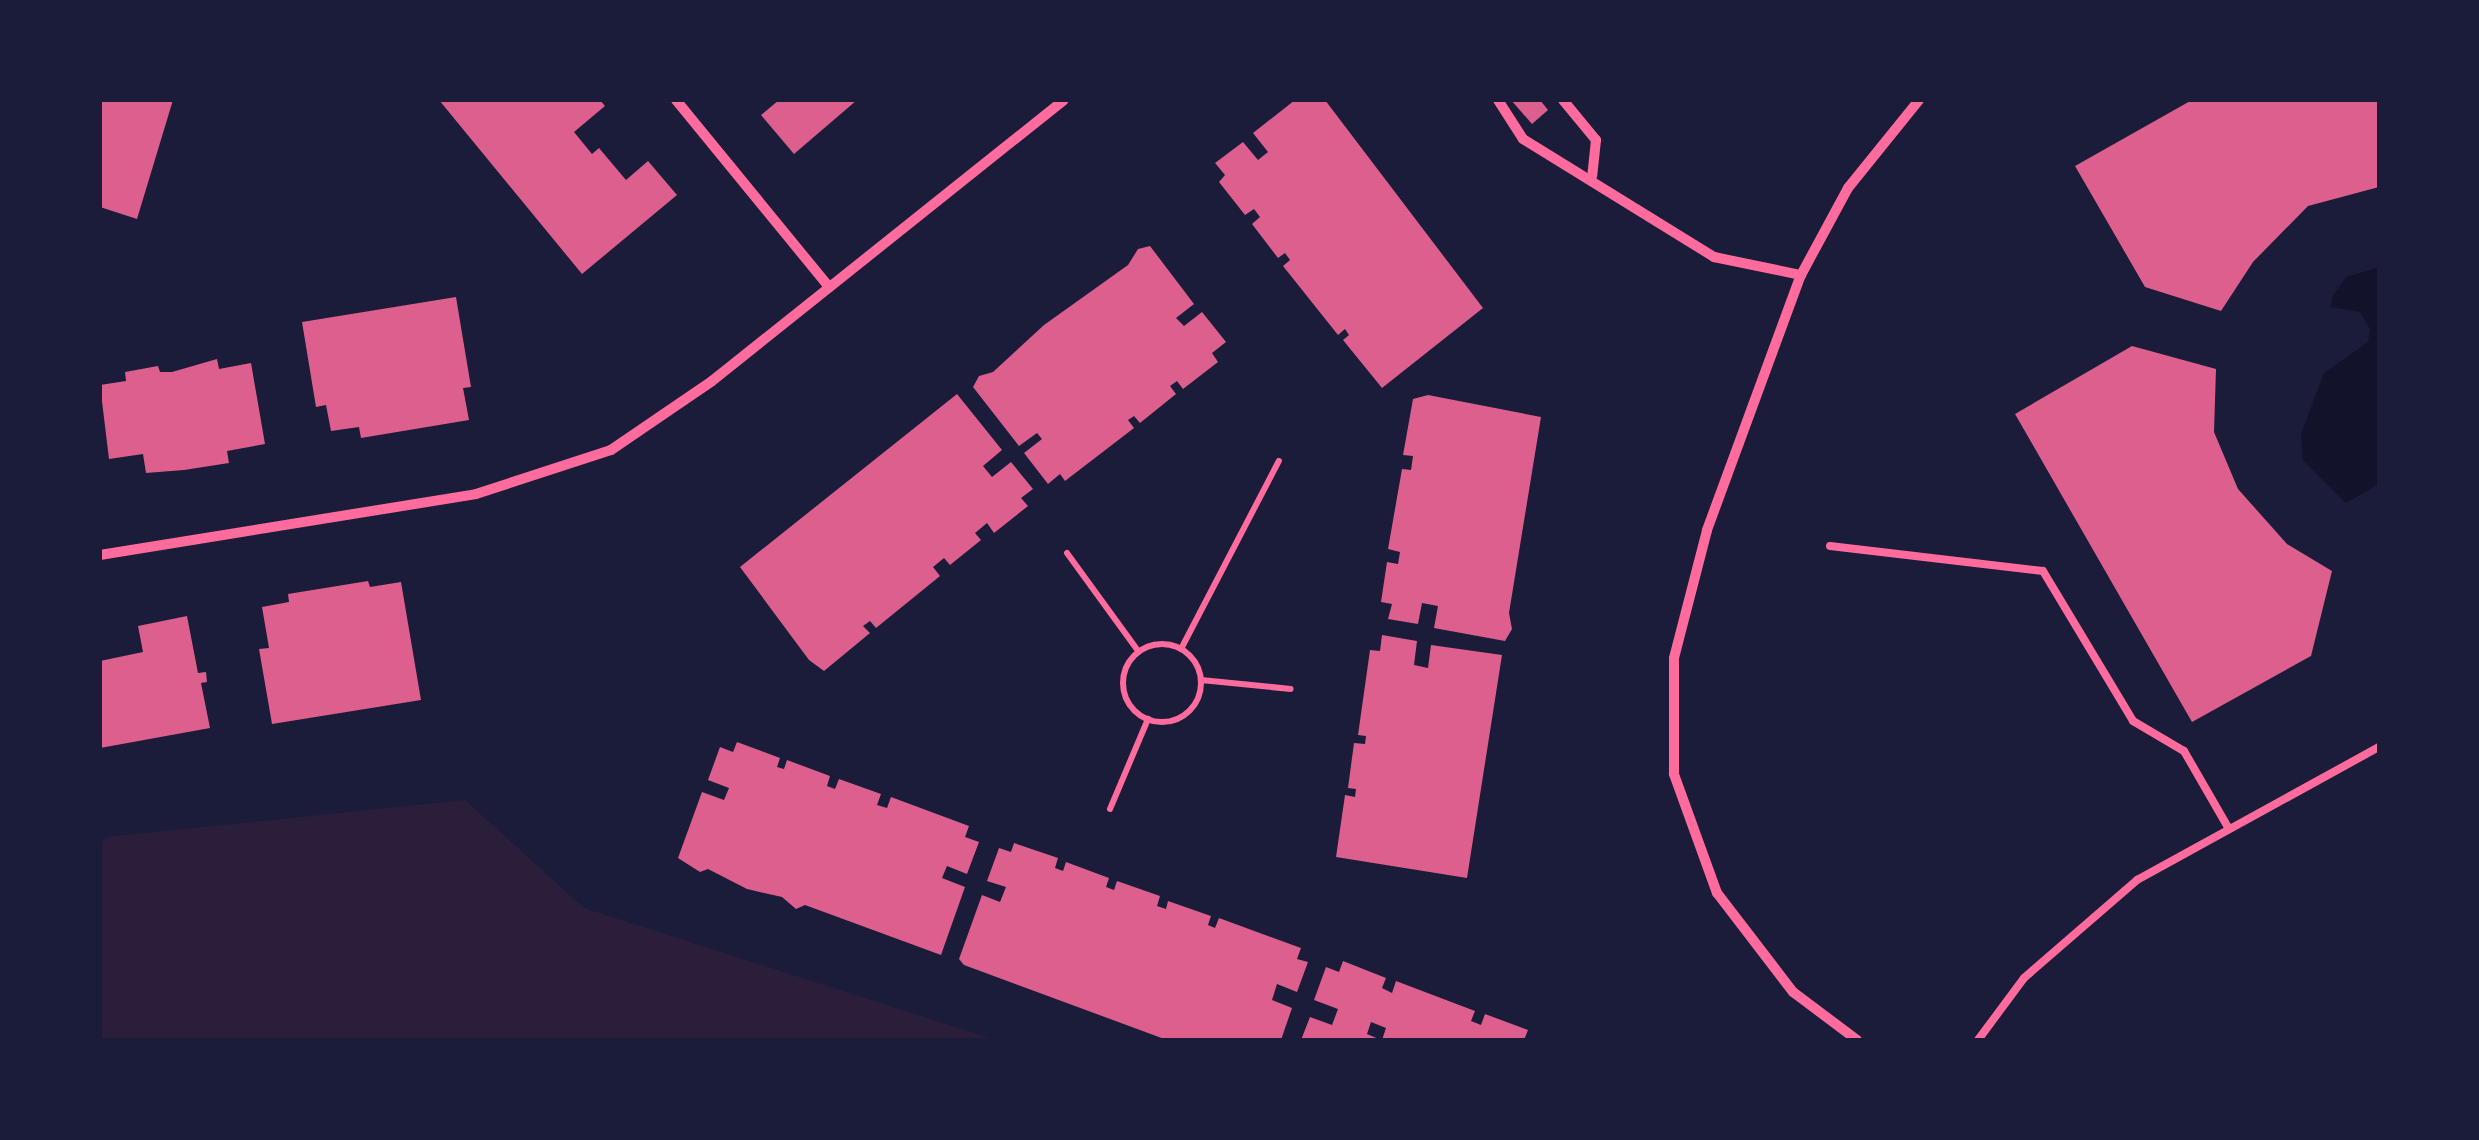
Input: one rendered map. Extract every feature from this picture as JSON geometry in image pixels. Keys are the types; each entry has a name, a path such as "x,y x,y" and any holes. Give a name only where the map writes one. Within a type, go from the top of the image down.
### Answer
{"street":[{"path":"676,100 829,287"},
{"path":"100,555 476,494 579,465 671,412 1064,100"},
{"path":"1498,100 1523,139 1568,170 1592,176 1714,257 1802,275"},
{"path":"1563,100 1596,140 1592,176"},
{"path":"1858,1040 1772,970 1717,894 1674,774 1674,658 1708,530 1802,275 1848,188 1919,100"}],"lane":[{"path":"1830,546 2043,570 2133,721 2184,751 2229,828"},
{"path":"1978,1040 2024,978 2137,880 2379,747"}],"path":[{"path":"1182,649 1278,460"},
{"path":"1067,552 1139,652"},
{"path":"1156,645 1182,649 1201,680 1187,712 1165,721 1148,718 1125,694 1126,668 1139,652 1156,645"},
{"path":"1201,680 1291,689"},
{"path":"1110,809 1148,718"}],"shaded area":[{"path":"2379,267 2379,484 2346,503 2303,460 2301,434 2324,373 2368,342 2370,329 2360,312 2330,307 2333,296 2346,277"},
{"path":"465,800 584,908 996,1040 100,1040 100,843 106,837"}],"building":[{"path":"100,100 173,100 137,219 100,207"},
{"path":"439,100 600,100 605,106 574,132 592,154 599,148 626,180 648,161 677,195 582,274"},
{"path":"779,100 857,100 794,154 761,115"},
{"path":"1295,100 1325,100 1483,308 1382,388 1343,340 1349,335 1345,329 1338,335 1283,266 1290,260 1285,253 1278,258 1252,224 1260,217 1254,209 1245,215 1219,182 1225,175 1215,163 1243,142 1258,160 1268,152 1253,133"},
{"path":"1511,100 1540,100 1548,110 1532,124"},
{"path":"2192,100 2379,100 2379,187 2308,206 2253,262 2221,311 2145,287 2075,166"},
{"path":"1150,246 1194,304 1176,318 1184,326 1202,312 1226,342 1212,353 1218,362 1183,389 1177,381 1170,386 1176,394 1140,423 1134,416 1128,420 1134,428 1065,481 1060,474 1048,484 1024,453 1042,439 1037,433 1019,446 973,387 979,376 993,372 1044,325 1128,265 1138,249"},
{"path":"456,297 471,387 463,388 469,420 361,438 359,427 331,431 326,405 316,407 302,322"},
{"path":"2132,346 2216,369 2214,432 2238,489 2287,544 2332,571 2311,656 2192,722 2015,414"},
{"path":"217,359 219,369 251,363 265,444 227,451 229,463 184,470 146,473 143,454 109,459 100,385 126,381 125,372 158,366 160,372 172,372"},
{"path":"957,394 1002,450 983,466 992,477 1011,462 1033,489 1021,498 1028,506 994,533 987,523 975,533 981,540 950,565 944,558 933,567 940,576 876,628 870,621 863,626 870,633 824,671 809,660 740,567"},
{"path":"1428,395 1541,417 1509,613 1512,629 1505,641 1434,628 1438,606 1422,603 1418,624 1388,619 1392,604 1381,602 1387,562 1398,564 1400,552 1388,549 1402,469 1411,470 1413,456 1403,455 1413,399"},
{"path":"368,581 370,587 401,582 421,700 272,724 259,649 269,648 262,607 289,602 288,594"},
{"path":"187,616 198,673 206,672 207,682 201,683 210,728 100,748 100,661 143,652 138,626"},
{"path":"1382,635 1417,641 1414,665 1428,668 1431,645 1502,655 1467,878 1336,857 1345,795 1355,797 1356,789 1348,788 1354,743 1365,744 1366,736 1358,735 1370,650 1380,651"},
{"path":"737,742 780,758 777,767 784,769 787,760 830,776 827,786 835,789 839,779 881,794 877,805 887,808 891,797 969,826 965,837 979,842 967,874 947,866 942,878 965,887 941,955 805,905 796,909 782,897 747,889 708,869 700,872 678,858 702,792 724,800 729,788 708,780 720,747 733,752"},
{"path":"1014,843 1058,858 1055,868 1063,871 1066,862 1109,878 1106,887 1114,890 1117,881 1160,896 1157,906 1166,909 1168,901 1211,916 1208,925 1215,928 1219,918 1301,948 1297,959 1308,962 1297,992 1277,984 1272,1000 1292,1008 1281,1040 1167,1040 964,965 959,959 982,895 1000,902 1006,887 987,881 999,848 1011,852"},
{"path":"1343,961 1386,978 1382,988 1392,993 1396,981 1475,1011 1471,1021 1481,1025 1485,1014 1528,1030 1524,1040 1382,1040 1386,1028 1371,1022 1367,1034 1381,1040 1301,1040 1310,1017 1332,1025 1338,1009 1314,1000 1326,967 1339,972"}]}
